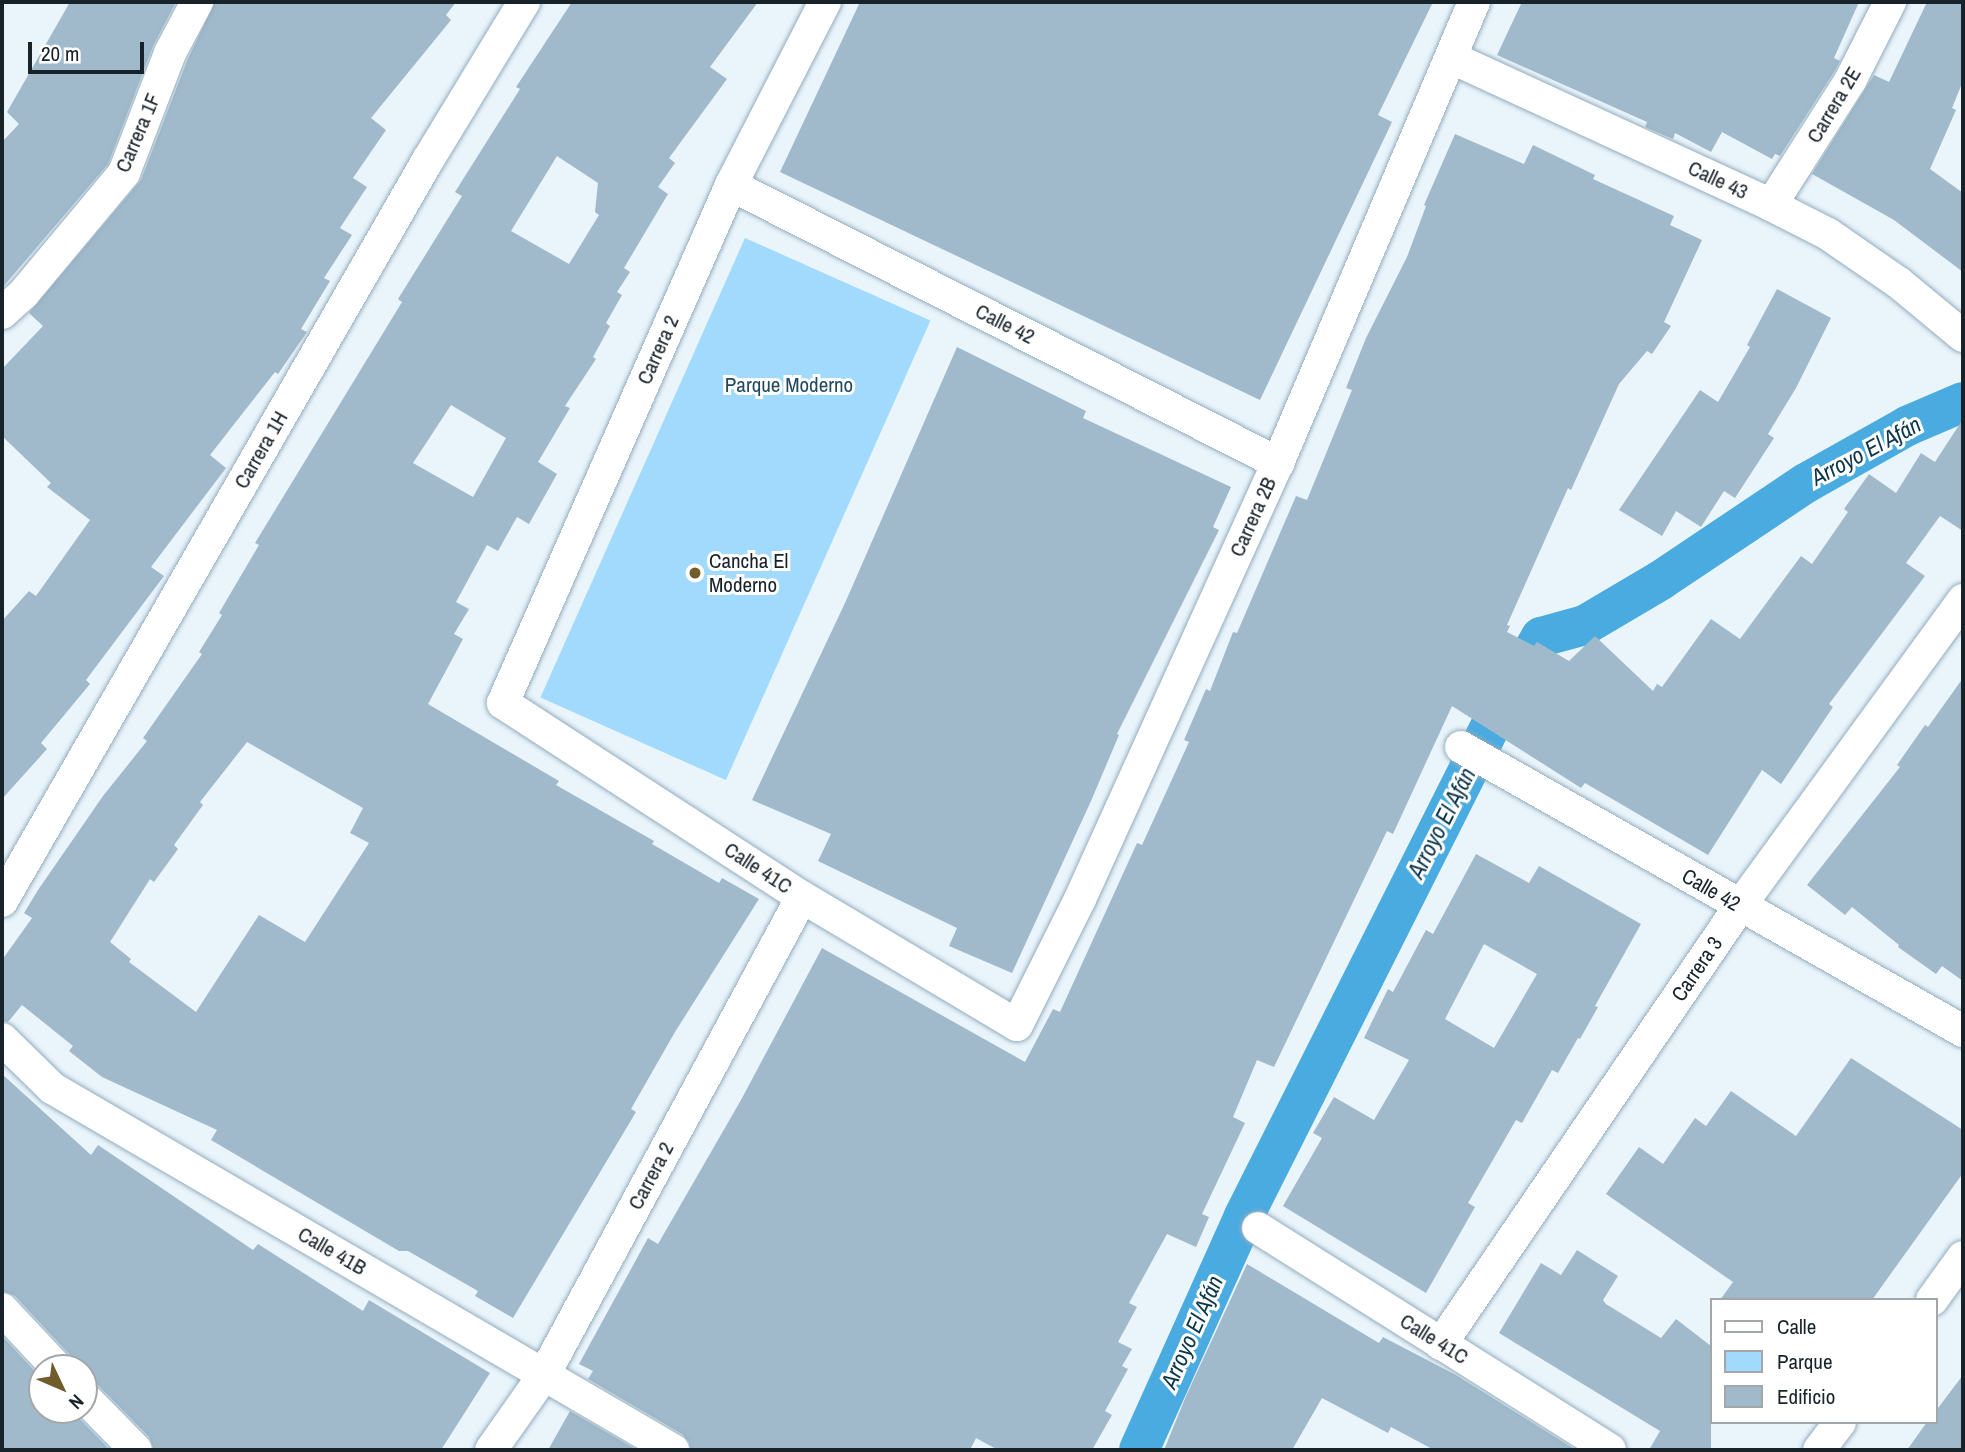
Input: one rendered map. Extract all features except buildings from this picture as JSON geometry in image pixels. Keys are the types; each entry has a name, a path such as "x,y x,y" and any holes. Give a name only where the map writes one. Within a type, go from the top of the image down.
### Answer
{"street":[{"name":"Carrera 1F","path":"2,313 23,293 124,173 170,53 197,2"},
{"name":"Carrera 1H","path":"2,901 428,160 524,2"},
{"name":"Carrera 2","path":"503,704 732,185 825,2"},
{"name":"Carrera 2B","path":"1017,1025 1080,899 1278,463 1475,2"},
{"name":"Carrera 2E","path":"1771,205 1850,81 1890,2"},
{"name":"Calle 43","path":"1452,58 1771,205 1838,241 1899,283 1963,336"},
{"name":"Calle 42","path":"732,185 1278,463"},
{"name":"Carrera 3","path":"1441,1344 1740,906 1963,600"},
{"name":"Calle 41C","path":"503,704 802,897 1017,1025"},
{"name":"Calle 42","path":"1461,747 1963,1031"},
{"name":"Carrera 2","path":"491,1450 544,1375 802,897"},
{"name":"Calle 41B","path":"2,1039 52,1088 673,1450"},
{"name":"Calle 41C","path":"1258,1228 1610,1450"},
{"path":"1933,1298 1963,1257"},
{"path":"2,1309 44,1354"},
{"path":"98,1411 136,1450"},
{"path":"1819,1450 1838,1424"}],"green space":[{"name":"Parque Moderno","path":"745,238 930,321 726,780 540,698"}],"waterway":[{"name":"Arroyo El Afán","path":"1139,1450 1244,1216 1505,697 1541,637 1585,625 1661,580 1806,483 1907,426 1963,402"}],"place":[{"name":"Cancha El Moderno","path":"695,573"}]}
